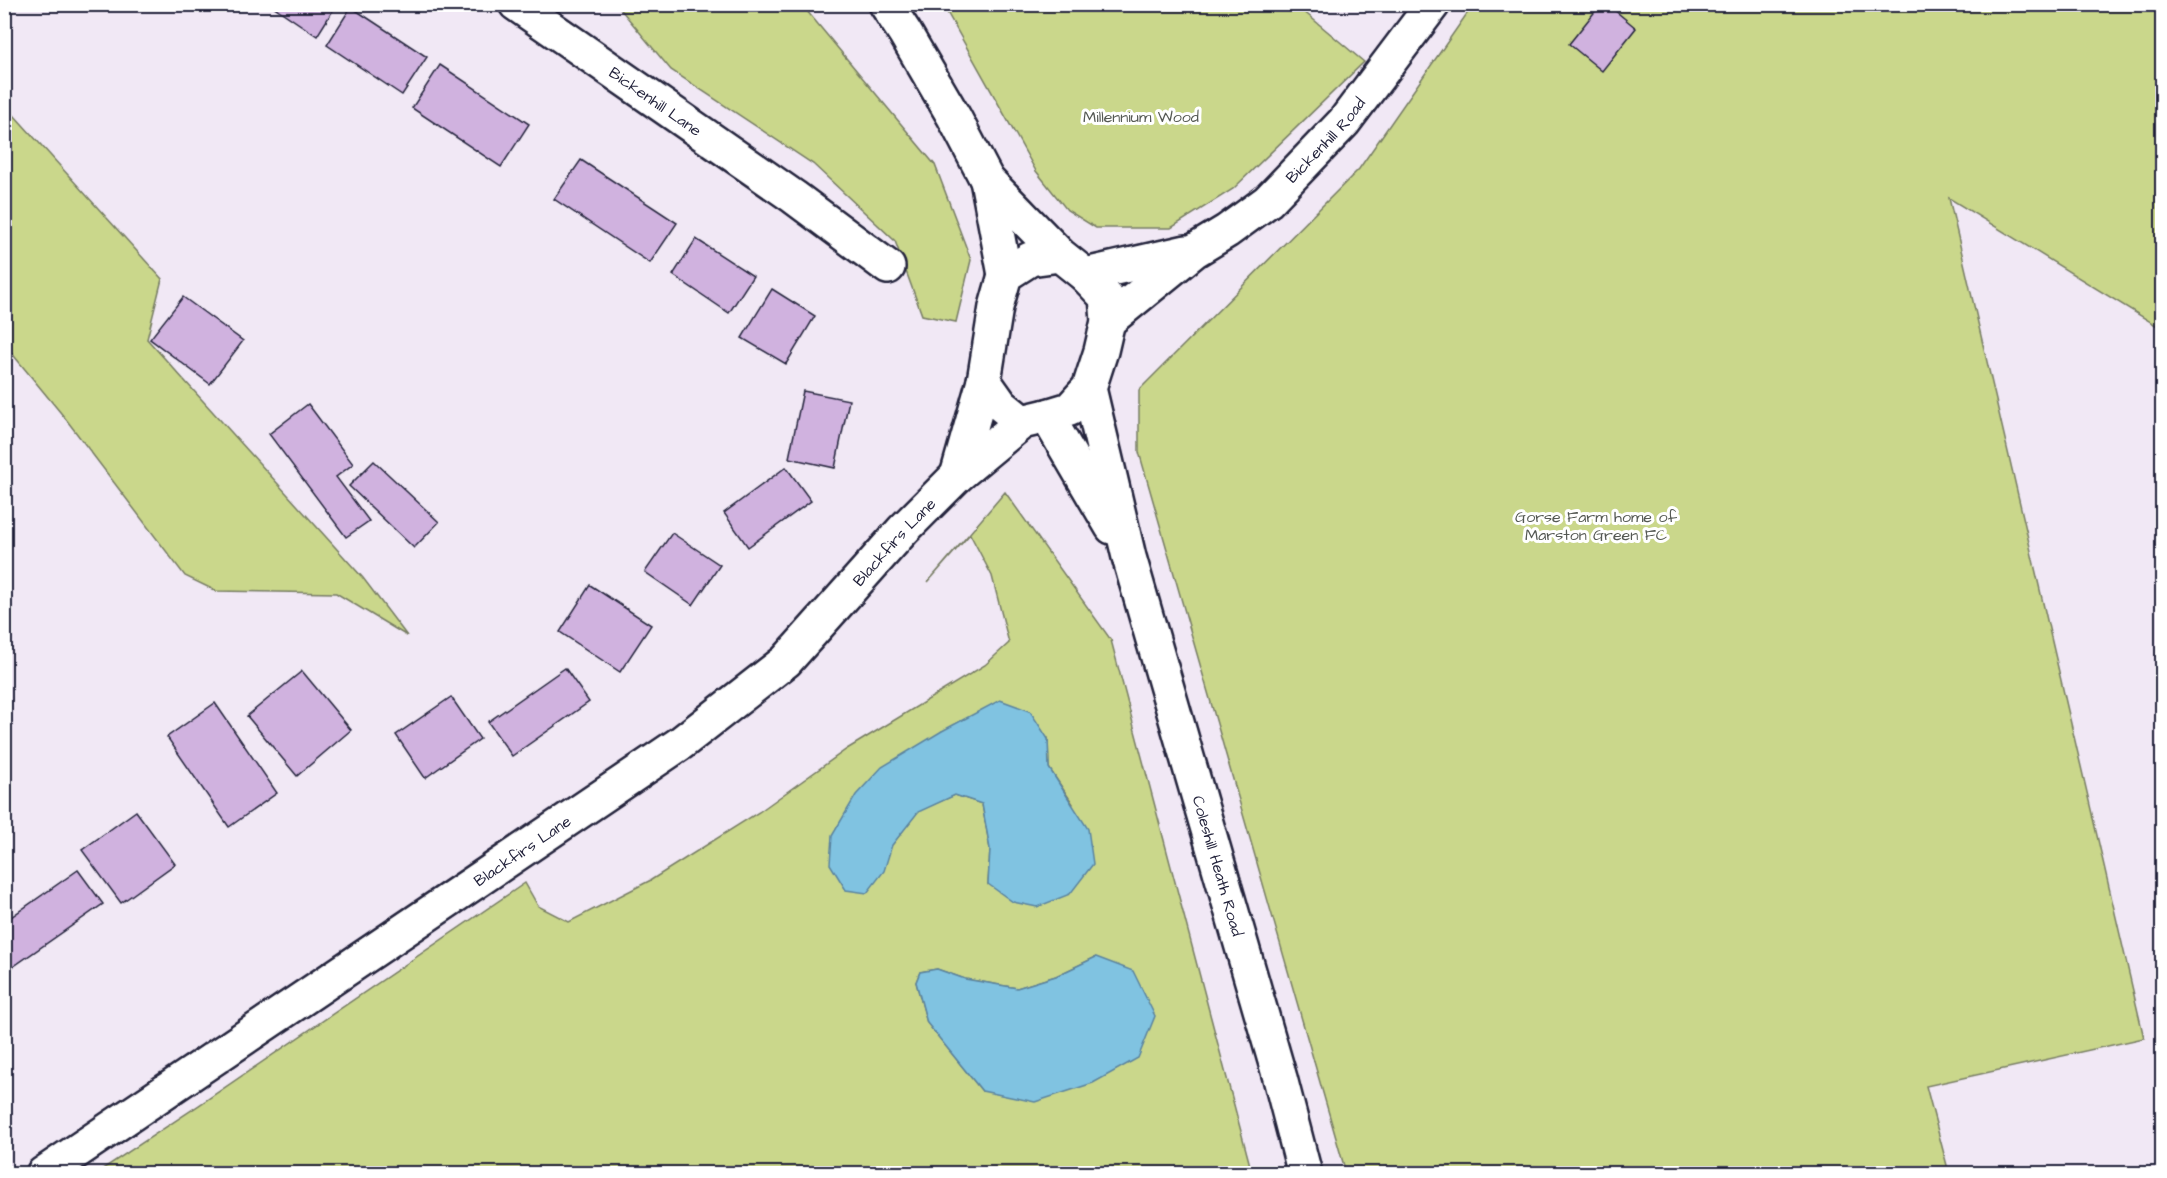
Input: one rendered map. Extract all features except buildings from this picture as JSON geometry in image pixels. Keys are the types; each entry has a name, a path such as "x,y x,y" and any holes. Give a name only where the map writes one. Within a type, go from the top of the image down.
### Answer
{"street":[{"name":"Bickenhill Lane","path":"516,4 799,189 888,267"},
{"path":"886,4 954,117 987,180 1060,255 1085,275 1106,297 1108,321 1101,351 1089,388 1071,409 1034,419 1001,405 984,381 996,307 1005,275 987,180"},
{"name":"Bickenhill Road","path":"1108,321 1194,250 1227,231 1276,193 1344,122 1433,4"},
{"name":"Bickenhill Road","path":"1085,275 1194,250"},
{"path":"1005,275 1030,259 1060,255"},
{"name":"Blackfirs Lane","path":"957,476 984,381"},
{"name":"Coleshill Heath Road","path":"1089,388 1129,558 1280,1078 1305,1173"},
{"name":"Blackfirs Lane","path":"44,1173 681,743 786,661 903,530 957,476 1034,419"},
{"name":"Coleshill Heath Road","path":"1034,419 1129,558"}],"green space":[{"path":"617,5 802,5 935,165 971,260 956,322 922,315 895,241 813,164 671,70"},
{"name":"Millennium Wood","path":"943,5 1296,5 1364,62 1233,189 1171,228 1096,228 1067,210 1036,171"},
{"name":"Gorse Farm home of Marston Green FC","path":"1473,5 2162,5 2162,329 1949,198 2144,1038 1926,1086 1949,1173 1346,1173 1139,452 1139,390 1359,169"},
{"path":"4,104 162,279 147,339 363,578 407,636 336,593 216,591 185,576 65,418 5,345"},
{"path":"1005,492 1111,640 1252,1173 95,1174 525,883 538,906 569,922 651,880 759,812 847,749 985,665 1009,643 992,576 970,534 928,582","holes":["942,731 1048,738 1049,768 1073,804 988,884 990,849 982,804 955,795 918,811 892,845","1096,957 982,1091 927,1023 916,982 920,972 937,969 965,979 1017,988 1056,976"]}],"water":[{"path":"1000,700 1030,711 1048,739 1049,768 1088,829 1093,864 1070,894 1037,907 1013,902 988,884 990,849 982,804 955,795 918,812 892,845 884,871 867,893 846,890 830,864 832,836 856,795 882,767"},
{"path":"1096,957 1133,971 1155,1016 1138,1058 1093,1083 1035,1102 982,1091 927,1023 916,982 920,972 937,969 965,979 1017,988 1056,976"}]}
